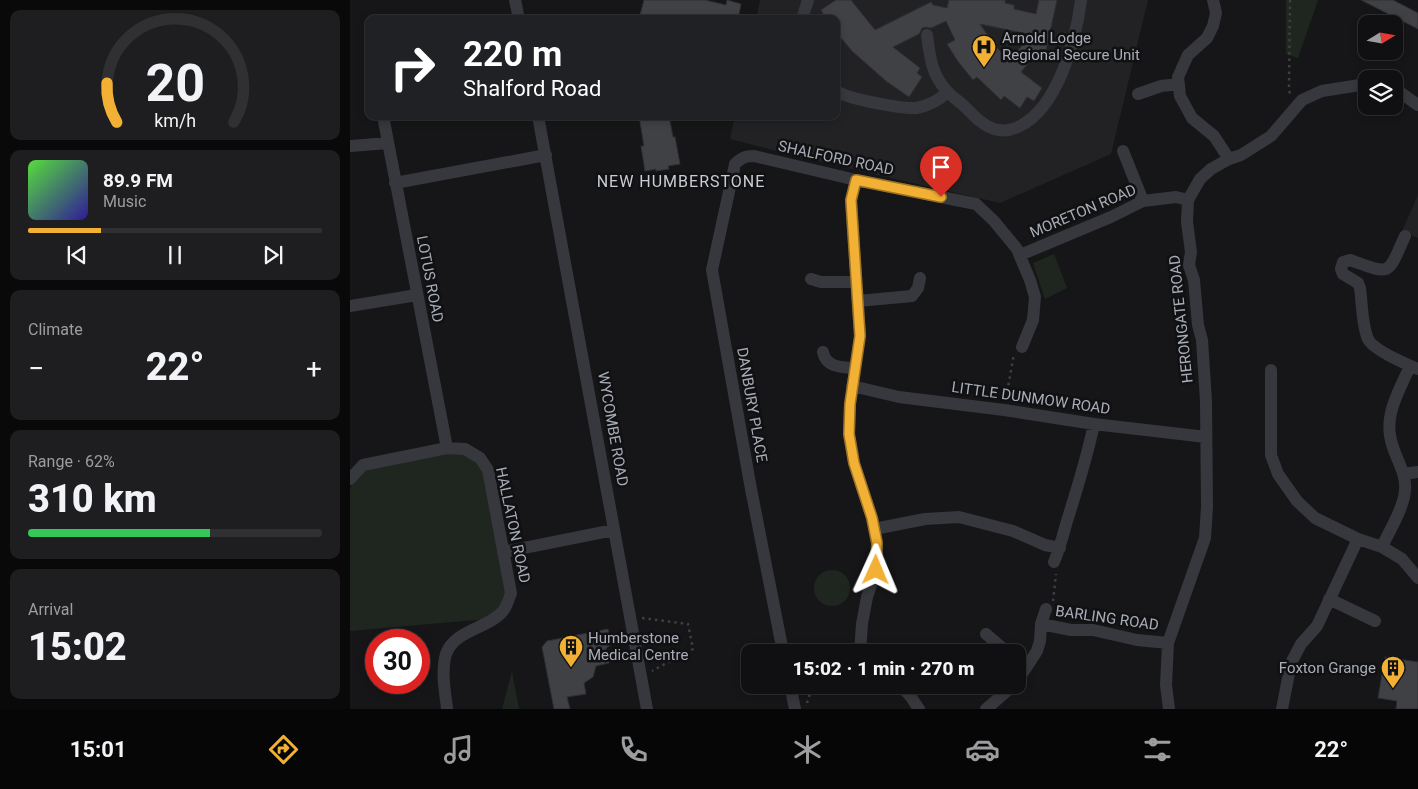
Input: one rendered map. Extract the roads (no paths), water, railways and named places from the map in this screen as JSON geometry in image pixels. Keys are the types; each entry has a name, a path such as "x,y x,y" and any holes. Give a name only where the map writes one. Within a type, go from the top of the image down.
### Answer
{"street":[{"path":"515,0 518,15"},
{"path":"803,15 808,0"},
{"path":"926,35 931,66 935,76 948,92 981,122 996,130 1016,128 1037,115 1054,93 1075,33 1081,0"},
{"path":"1212,0 1216,13 1214,26 1207,38 1188,55 1178,77 1180,96 1192,118 1214,136 1229,159"},
{"path":"1138,94 1161,86 1179,84"},
{"name":"HERONGATE ROAD","path":"1168,709 1166,685 1168,643 1205,538 1207,507 1206,401 1202,340 1198,325 1194,280 1190,265 1187,222 1188,200 1200,179 1211,169 1241,155 1271,136 1302,100 1322,91 1358,85"},
{"path":"840,93 850,97 906,108 924,106 943,97 948,92"},
{"path":"1403,94 1418,105"},
{"name":"LOTUS ROAD","path":"384,120 447,448"},
{"name":"WYCOMBE ROAD","path":"539,120 647,709"},
{"path":"350,147 388,143"},
{"path":"1122,150 1142,201"},
{"path":"395,183 546,155"},
{"name":"SHALFORD ROAD","path":"735,164 746,156 754,156 856,180 976,204 994,221 1020,255 1030,280 1034,298 1033,320 1022,347"},
{"name":"DANBURY PLACE","path":"735,164 712,270 751,489 781,644"},
{"path":"856,180 851,200 860,336 852,386 849,434 854,463 877,543 876,570 867,597 861,644"},
{"name":"MORETON ROAD","path":"1020,255 1111,217 1142,201 1176,197 1188,200"},
{"path":"1382,547 1404,500 1406,489 1390,436 1390,415 1414,367 1374,346 1368,340 1365,332 1360,288 1358,283 1343,274 1341,268 1343,262 1350,260 1379,271 1386,270 1392,266 1405,236"},
{"path":"858,301 884,297 912,296 918,288 920,278"},
{"path":"811,279 822,282 856,282"},
{"path":"350,306 417,295"},
{"path":"823,352 824,359 837,367 855,368"},
{"path":"1271,370 1271,440 1274,464 1278,474 1296,501 1315,518 1358,539 1382,547 1402,558 1418,578"},
{"name":"LITTLE DUNMOW ROAD","path":"852,386 899,397 1004,410 1094,424 1206,437"},
{"path":"1054,562 1084,469 1094,424"},
{"name":"HALLATON ROAD","path":"350,479 363,464 447,448 465,449 480,458 488,470 511,593 504,610 489,623 455,640 446,654 444,676 447,708"},
{"path":"1403,474 1418,472"},
{"path":"874,529 925,519 959,517 1013,532 1045,545 1060,548"},
{"path":"503,552 614,530"},
{"path":"1282,709 1290,663 1301,644 1317,626 1358,539"},
{"path":"1329,600 1375,620"},
{"name":"BARLING ROAD","path":"1026,664 1037,651 1040,641 1041,624 1046,609"},
{"name":"BARLING ROAD","path":"1041,624 1071,630 1093,630 1137,640 1168,643"},
{"path":"986,634 998,644"},
{"path":"793,694 798,708"},
{"path":"909,694 919,709"},
{"path":"986,709 1004,694"}],"place":[{"name":"Arnold Lodge Regional Secure Unit","path":"984,68"},
{"name":"Humberstone Medical Centre","path":"571,668"},
{"name":"Foxton Grange","path":"1393,689"}],"district":[{"name":"NEW HUMBERSTONE","path":"681,181"}]}
